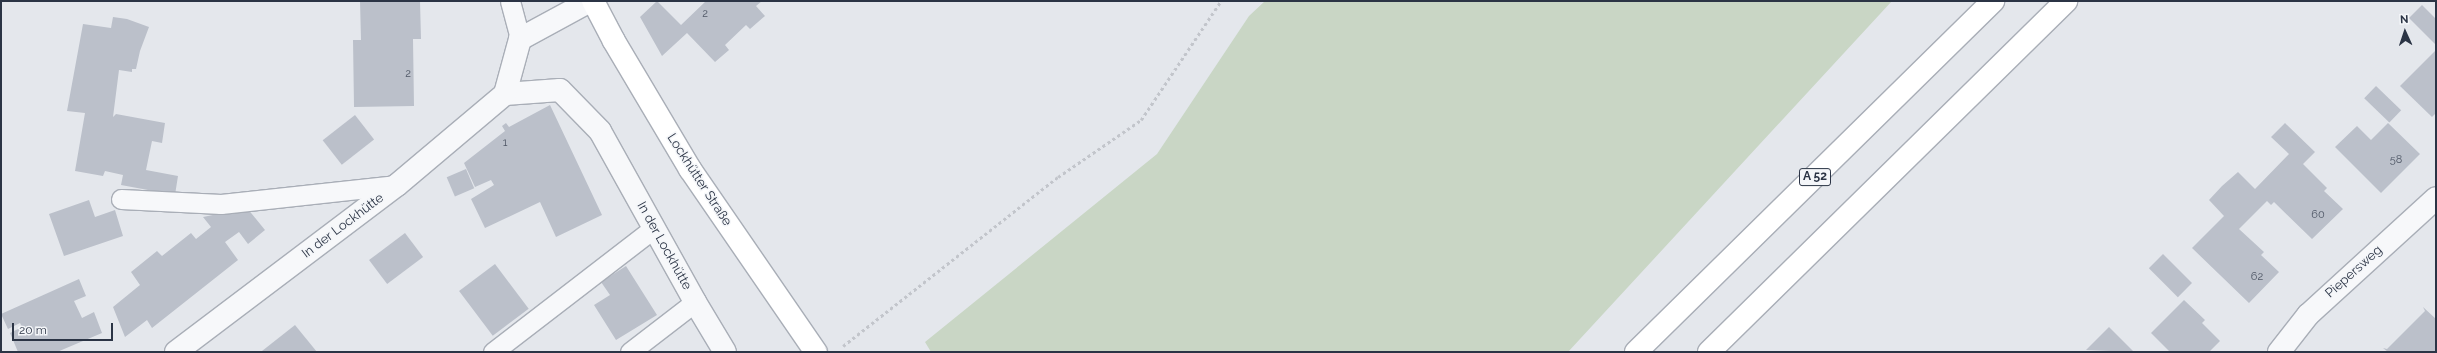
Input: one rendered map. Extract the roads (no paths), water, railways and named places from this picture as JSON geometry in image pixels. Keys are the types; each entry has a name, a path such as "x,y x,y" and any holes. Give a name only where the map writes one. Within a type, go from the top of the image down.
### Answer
{"main road":[{"name":"Lockhütter Straße","path":"593,1 690,169 816,352"},
{"name":"A 52","path":"1636,352 1993,1"},
{"path":"1710,352 2066,1"}],"street":[{"path":"506,94 520,39 590,1"},
{"name":"In der Lockhütte","path":"176,352 397,185 506,94 560,90 600,131 695,302 725,352"},
{"name":"Piepersweg","path":"2278,352 2308,315 2436,198"}],"lane":[{"path":"510,1 520,39"},
{"path":"121,199 221,204 397,185"},
{"path":"493,352 654,228"},
{"path":"630,352 695,302"}]}
